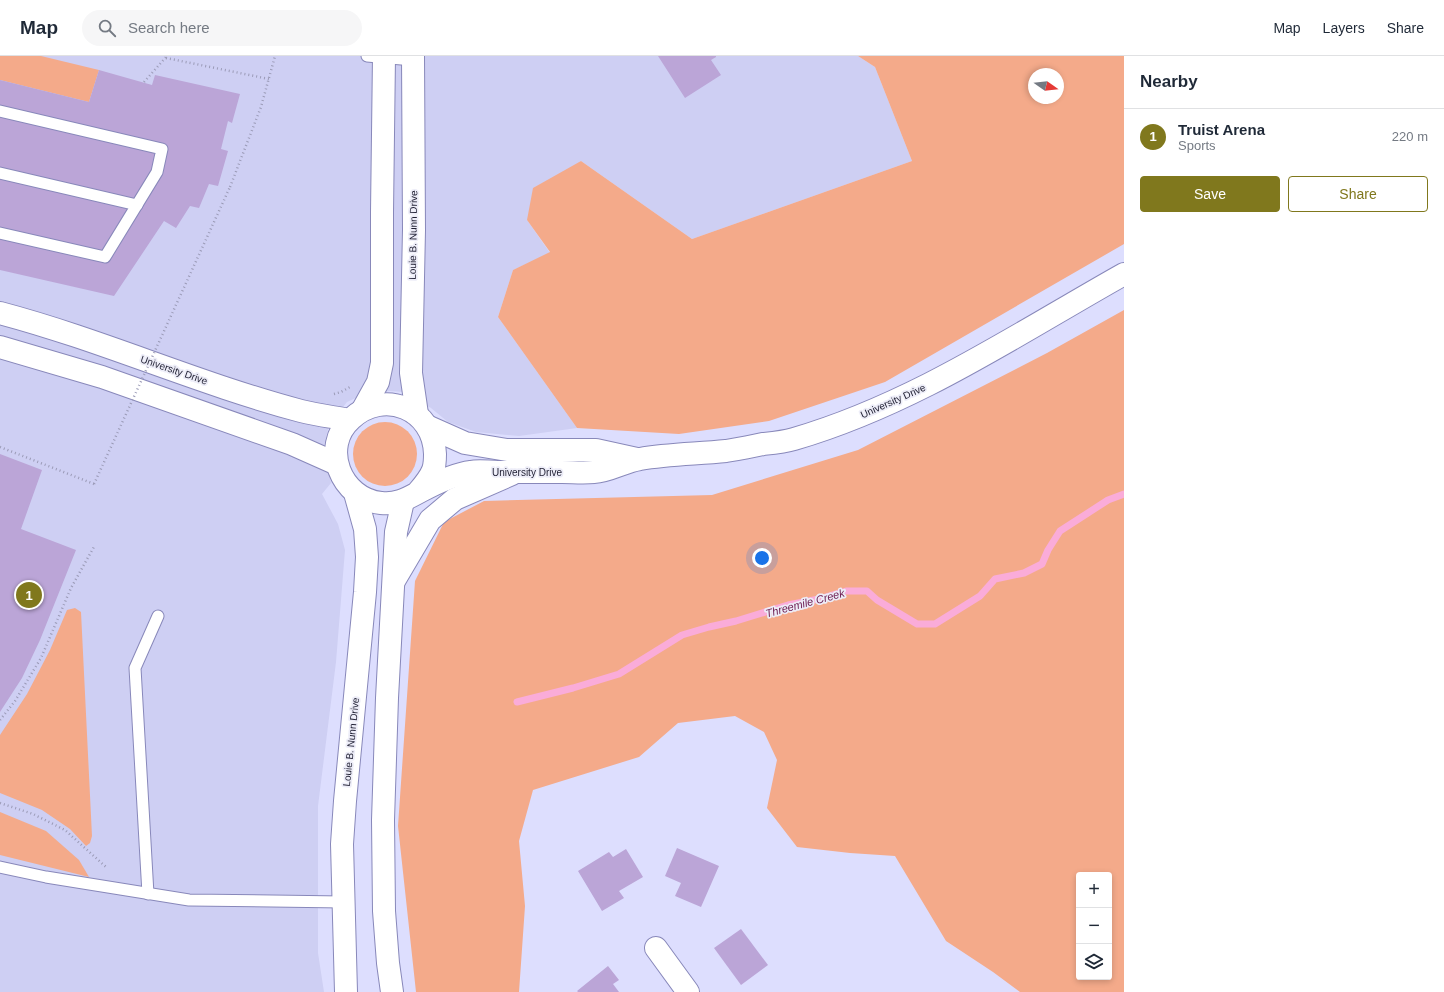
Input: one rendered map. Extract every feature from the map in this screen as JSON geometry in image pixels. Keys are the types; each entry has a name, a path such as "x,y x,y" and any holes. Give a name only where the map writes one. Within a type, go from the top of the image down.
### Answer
{"main road":[{"path":"356,415 378,382 382,363 382,212 379,57"},
{"name":"Louie B. Nunn Drive","path":"413,58 414,230 411,374 423,421"},
{"name":"University Drive","path":"638,459 596,450 507,450 465,443 423,421 401,406 391,404 380,404 356,415 340,435 336,447 337,464 344,480 356,493 369,501 386,504 411,496 448,478 472,472 596,472 638,459 730,450 792,439 860,416 925,387 1002,346 1056,312 1124,274"},
{"name":"University Drive","path":"0,313 40,324 207,382 302,411 356,415"},
{"path":"0,347 25,353 102,377 292,444 337,464"},
{"path":"392,992 384,911 383,820 387,698 396,532 411,496 429,478 433,470 435,461 435,443 423,421"},
{"path":"394,582 430,520 455,499 517,472"},
{"name":"Louie B. Nunn Drive","path":"346,992 342,844 367,557 365,529 356,493"},
{"path":"656,948 688,992"}],"lane":[{"path":"379,57 413,58"},
{"path":"0,111 162,149 157,172 105,257 0,233"},
{"path":"0,173 137,205"},
{"path":"148,894 135,668 158,616"},
{"path":"0,867 46,877 190,900 343,902"}],"path":[{"path":"0,447 94,484 230,187 261,107 275,56"},
{"path":"144,82 167,57 269,79"},
{"path":"330,395 341,392 351,386"},
{"path":"0,720 15,701 41,658 71,588 95,545"},
{"path":"0,803 33,814 65,830 106,867"}],"shaded area":[{"path":"0,56 858,56 875,67 912,161 692,239 581,161 527,220 550,253 513,270 498,317 577,428 519,436 476,432 448,422 431,408 403,392 390,391 360,396 347,402 329,425 324,446 331,483 322,494 338,524 345,550 336,662 318,806 318,953 324,992 0,992"},
{"path":"0,56 41,56 99,70 89,102 0,80"},
{"path":"858,56 1124,56 1124,244 885,382 769,421 679,434 577,428 498,317 513,270 550,252 527,220 533,188 581,161 692,239 912,161 875,67"},
{"path":"1124,310 1124,992 1020,992 946,941 895,856 797,847 767,808 777,760 764,732 735,716 678,723 639,757 533,790 519,841 525,906 519,992 416,992 398,826 415,581 444,522 484,501 712,495 858,450 1047,353"},
{"path":"385,422 397,424 408,431 415,442 417,454 415,466 408,477 397,484 385,486 373,484 362,477 355,466 353,454 355,442 362,431 373,424"},
{"path":"75,608 81,612 92,836 90,843 86,846 70,829 42,810 0,793 0,735 27,694 50,650 67,610"},
{"path":"0,812 46,831 79,860 89,877 0,855"}],"building":[{"path":"658,56 716,56 711,60 721,75 685,98"},
{"path":"99,70 152,85 155,75 240,94 232,123 228,121 221,149 228,151 218,186 209,184 199,208 190,206 176,228 164,221 114,296 0,270 0,80 89,102"},
{"path":"0,454 42,470 21,529 76,550 40,640 22,678 0,712"},
{"path":"677,848 719,866 701,907 675,896 681,883 665,876"},
{"path":"626,849 643,877 619,891 624,898 602,911 578,871 609,852 613,857"},
{"path":"741,929 768,965 741,985 714,948"},
{"path":"608,966 619,980 613,984 619,992 577,991"}],"waterway":[{"name":"Threemile Creek","path":"517,702 573,688 619,674 682,635 736,621 788,605 819,599 846,591 867,591 877,600 917,624 935,624 980,596 995,579 1024,573 1042,564 1048,550 1060,531 1108,500 1124,494"}],"place":[{"name":"Truist Arena","path":"29,595"}]}
